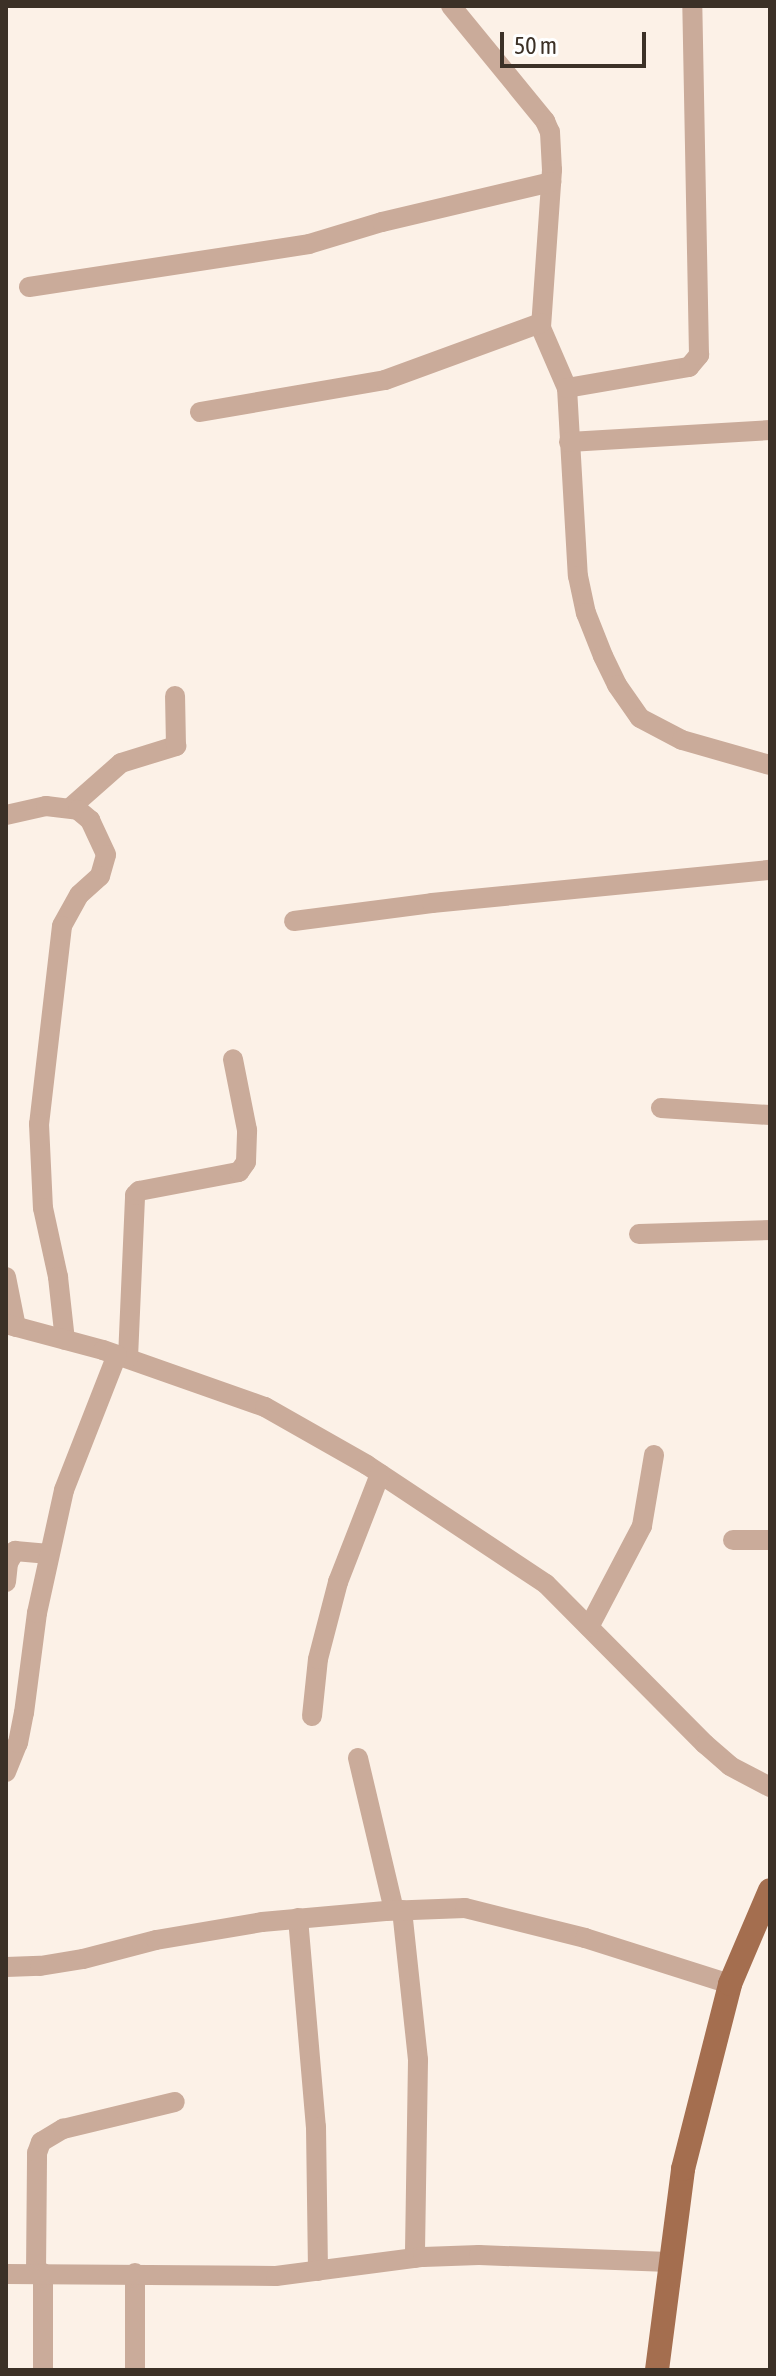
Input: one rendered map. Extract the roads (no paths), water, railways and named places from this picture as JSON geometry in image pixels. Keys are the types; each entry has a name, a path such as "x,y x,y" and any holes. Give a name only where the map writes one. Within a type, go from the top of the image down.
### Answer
{"main road":[{"path":"657,2370 683,2169 730,1984 770,1890"}],"street":[{"path":"451,6 545,121 551,143 541,323 545,345 567,388 578,576 586,613 617,685 640,718 682,740 770,765"},
{"path":"567,388 689,367 699,355 692,6"},
{"path":"29,287 309,244 382,222 551,182"},
{"path":"200,412 385,380 541,323"},
{"path":"569,442 770,430"},
{"path":"70,808 121,763 176,746 175,696"},
{"path":"6,815 46,806 70,808 90,820 106,855 100,876 79,895 62,926 39,1124 43,1208 58,1277 65,1340"},
{"path":"294,921 464,899 770,870"},
{"path":"6,1772 18,1743 49,1554 64,1490 122,1356 135,1195 139,1191 239,1172 246,1162 247,1130 233,1059"},
{"path":"661,1108 770,1115"},
{"path":"639,1234 770,1230"},
{"path":"6,1277 11,1325 122,1356 265,1407 380,1474 546,1584 705,1744 730,1766 770,1787"},
{"path":"589,1627 642,1526 654,1455"},
{"path":"312,1716 318,1659 338,1582 380,1474"},
{"path":"733,1540 770,1540"},
{"path":"6,1582 8,1563 15,1551 49,1554"},
{"path":"358,1758 398,1910 418,2060 415,2258"},
{"path":"6,1967 40,1966 156,1940 298,1918 465,1908 585,1938 730,1984"},
{"path":"298,1918 316,2127 318,2271"},
{"path":"43,2370 41,2142 63,2129 175,2102"},
{"path":"6,2274 276,2276 415,2258 479,2255 669,2262"},
{"path":"135,2273 135,2370"}]}
